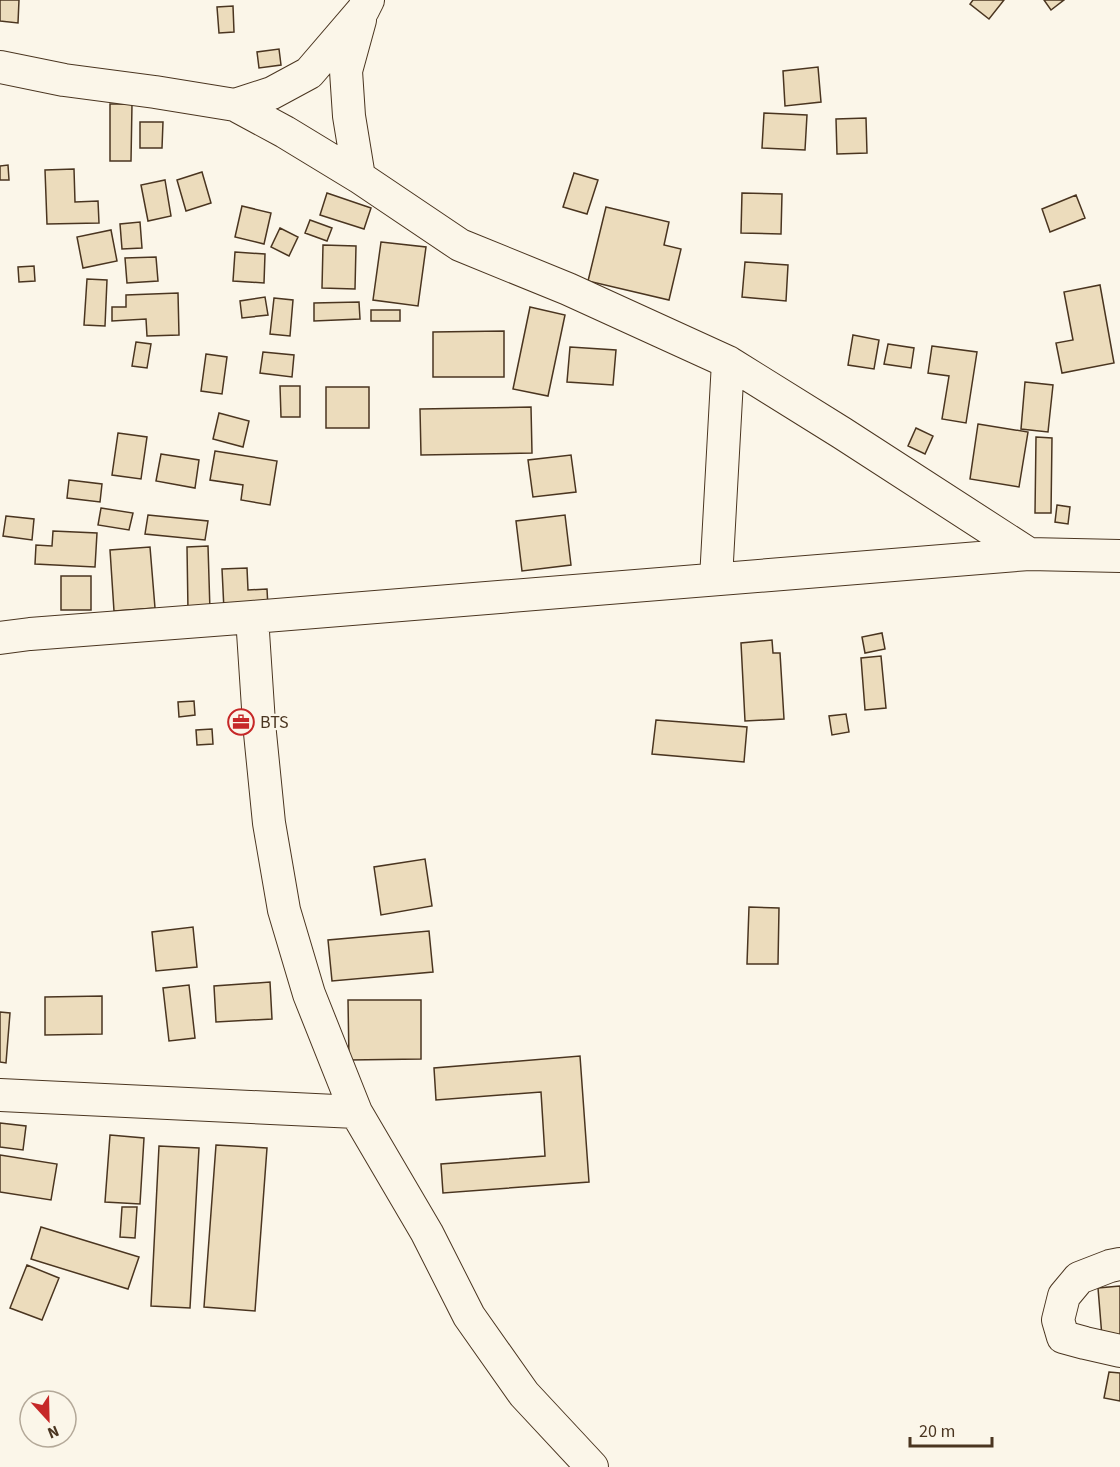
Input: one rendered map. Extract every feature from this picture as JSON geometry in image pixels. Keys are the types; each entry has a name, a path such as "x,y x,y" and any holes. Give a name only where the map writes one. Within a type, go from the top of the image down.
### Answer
{"street":[{"path":"235,105 272,93 309,73 365,5"},
{"path":"359,177 349,116 346,71 365,5"},
{"path":"0,67 64,80 235,105 359,177 460,245 568,290 728,363 842,433 1029,554"},
{"path":"716,579 728,363"},
{"path":"0,638 1029,554 1120,556"},
{"path":"252,617 266,790 284,910 309,994 356,1112 428,1233 469,1316 524,1394 592,1467"},
{"path":"0,1095 356,1112"},
{"path":"1120,1264 1079,1278 1064,1296 1058,1320 1063,1337 1120,1351"}],"building":[{"path":"0,0 19,0 18,23 0,21"},
{"path":"973,0 1004,0 989,19 970,4"},
{"path":"1044,0 1064,0 1051,10"},
{"path":"233,6 234,32 219,33 217,7"},
{"path":"279,49 281,65 259,68 257,52"},
{"path":"818,67 821,102 785,106 783,71"},
{"path":"110,104 132,104 131,161 110,161"},
{"path":"764,113 807,115 805,150 762,148"},
{"path":"866,118 867,153 837,154 836,119"},
{"path":"140,122 163,122 162,148 140,148"},
{"path":"8,165 9,180 0,180 0,166"},
{"path":"74,169 75,202 98,201 99,223 47,224 45,170"},
{"path":"202,172 211,203 186,211 177,180"},
{"path":"574,173 598,180 587,214 563,207"},
{"path":"165,180 171,216 148,221 141,185"},
{"path":"327,193 371,208 364,229 320,215"},
{"path":"742,193 782,194 781,234 741,233"},
{"path":"1076,195 1085,218 1050,232 1042,209"},
{"path":"242,206 271,213 264,244 235,237"},
{"path":"606,207 669,222 664,245 681,249 669,300 588,281"},
{"path":"310,220 332,228 327,241 305,233"},
{"path":"140,222 142,248 122,249 120,224"},
{"path":"280,228 298,237 289,256 271,247"},
{"path":"111,230 117,261 83,268 77,237"},
{"path":"381,242 426,247 418,306 373,300"},
{"path":"323,245 356,246 355,289 322,288"},
{"path":"235,252 265,254 264,283 233,281"},
{"path":"156,257 158,281 127,283 125,258"},
{"path":"745,262 788,265 786,301 742,297"},
{"path":"34,266 35,281 19,282 18,267"},
{"path":"87,279 107,280 105,326 84,325"},
{"path":"1100,285 1114,363 1062,373 1056,343 1073,340 1064,292"},
{"path":"178,293 179,335 147,336 146,319 112,321 112,307 126,307 126,295"},
{"path":"265,297 268,315 242,318 240,301"},
{"path":"274,298 293,300 290,336 270,334"},
{"path":"359,302 360,319 314,321 314,303"},
{"path":"530,307 565,315 548,396 513,389"},
{"path":"371,310 400,310 400,321 371,321"},
{"path":"504,331 504,377 433,377 433,332"},
{"path":"853,335 879,340 874,369 848,365"},
{"path":"136,342 151,344 147,368 132,366"},
{"path":"888,344 914,348 911,368 884,364"},
{"path":"932,346 977,352 966,423 942,419 949,376 928,373"},
{"path":"570,347 616,350 613,385 567,382"},
{"path":"263,352 294,355 292,377 260,373"},
{"path":"206,354 227,357 222,394 201,391"},
{"path":"1025,382 1053,385 1048,432 1021,429"},
{"path":"280,386 300,386 300,417 281,417"},
{"path":"326,387 369,387 369,428 326,428"},
{"path":"531,407 532,453 421,455 420,409"},
{"path":"219,413 249,421 243,447 213,439"},
{"path":"978,424 1028,432 1019,487 970,479"},
{"path":"916,428 933,436 925,454 908,446"},
{"path":"118,433 147,437 141,479 112,475"},
{"path":"1036,437 1052,438 1051,513 1035,513"},
{"path":"215,451 277,461 270,505 241,500 243,485 210,480"},
{"path":"161,454 199,460 195,488 156,481"},
{"path":"571,455 576,492 533,497 528,460"},
{"path":"69,480 102,484 100,502 67,498"},
{"path":"1057,505 1070,507 1068,524 1055,522"},
{"path":"101,508 133,513 129,530 98,525"},
{"path":"148,515 208,521 205,540 145,534"},
{"path":"565,515 571,565 522,571 516,521"},
{"path":"6,516 34,519 32,540 3,536"},
{"path":"53,531 97,533 95,567 35,564 36,545 52,546"},
{"path":"208,546 210,611 188,611 187,547"},
{"path":"150,547 155,608 114,611 110,550"},
{"path":"247,568 248,590 267,589 268,608 224,610 222,569"},
{"path":"61,576 91,576 91,610 61,610"},
{"path":"882,633 885,649 865,653 862,637"},
{"path":"772,640 773,653 780,653 784,719 745,721 741,643"},
{"path":"881,656 886,708 865,710 861,658"},
{"path":"194,701 195,715 179,717 178,702"},
{"path":"846,714 849,732 832,735 829,716"},
{"path":"656,720 747,727 744,762 652,754"},
{"path":"212,729 213,744 197,745 196,730"},
{"path":"425,859 432,906 381,915 374,867"},
{"path":"749,907 779,908 778,964 747,964"},
{"path":"193,927 197,967 156,971 152,932"},
{"path":"429,931 433,972 332,981 328,940"},
{"path":"270,982 272,1019 216,1022 214,986"},
{"path":"189,985 195,1038 169,1041 163,988"},
{"path":"102,996 102,1034 45,1035 45,997"},
{"path":"348,1000 421,1000 421,1059 349,1060"},
{"path":"0,1012 10,1013 6,1063 0,1062"},
{"path":"580,1056 589,1182 443,1193 441,1164 545,1156 541,1092 436,1100 434,1068"},
{"path":"0,1123 26,1126 23,1150 0,1147"},
{"path":"110,1135 144,1138 140,1204 105,1202"},
{"path":"216,1145 267,1148 255,1311 204,1307"},
{"path":"159,1146 199,1148 190,1308 151,1306"},
{"path":"0,1155 57,1164 51,1200 0,1192"},
{"path":"122,1207 137,1207 135,1238 120,1237"},
{"path":"41,1227 139,1257 128,1289 31,1259"},
{"path":"27,1265 59,1278 42,1320 10,1308"},
{"path":"1120,1286 1120,1335 1102,1337 1098,1288"},
{"path":"1109,1372 1120,1373 1120,1401 1104,1398"}],"place":[{"name":"BTS","path":"241,722"}]}
